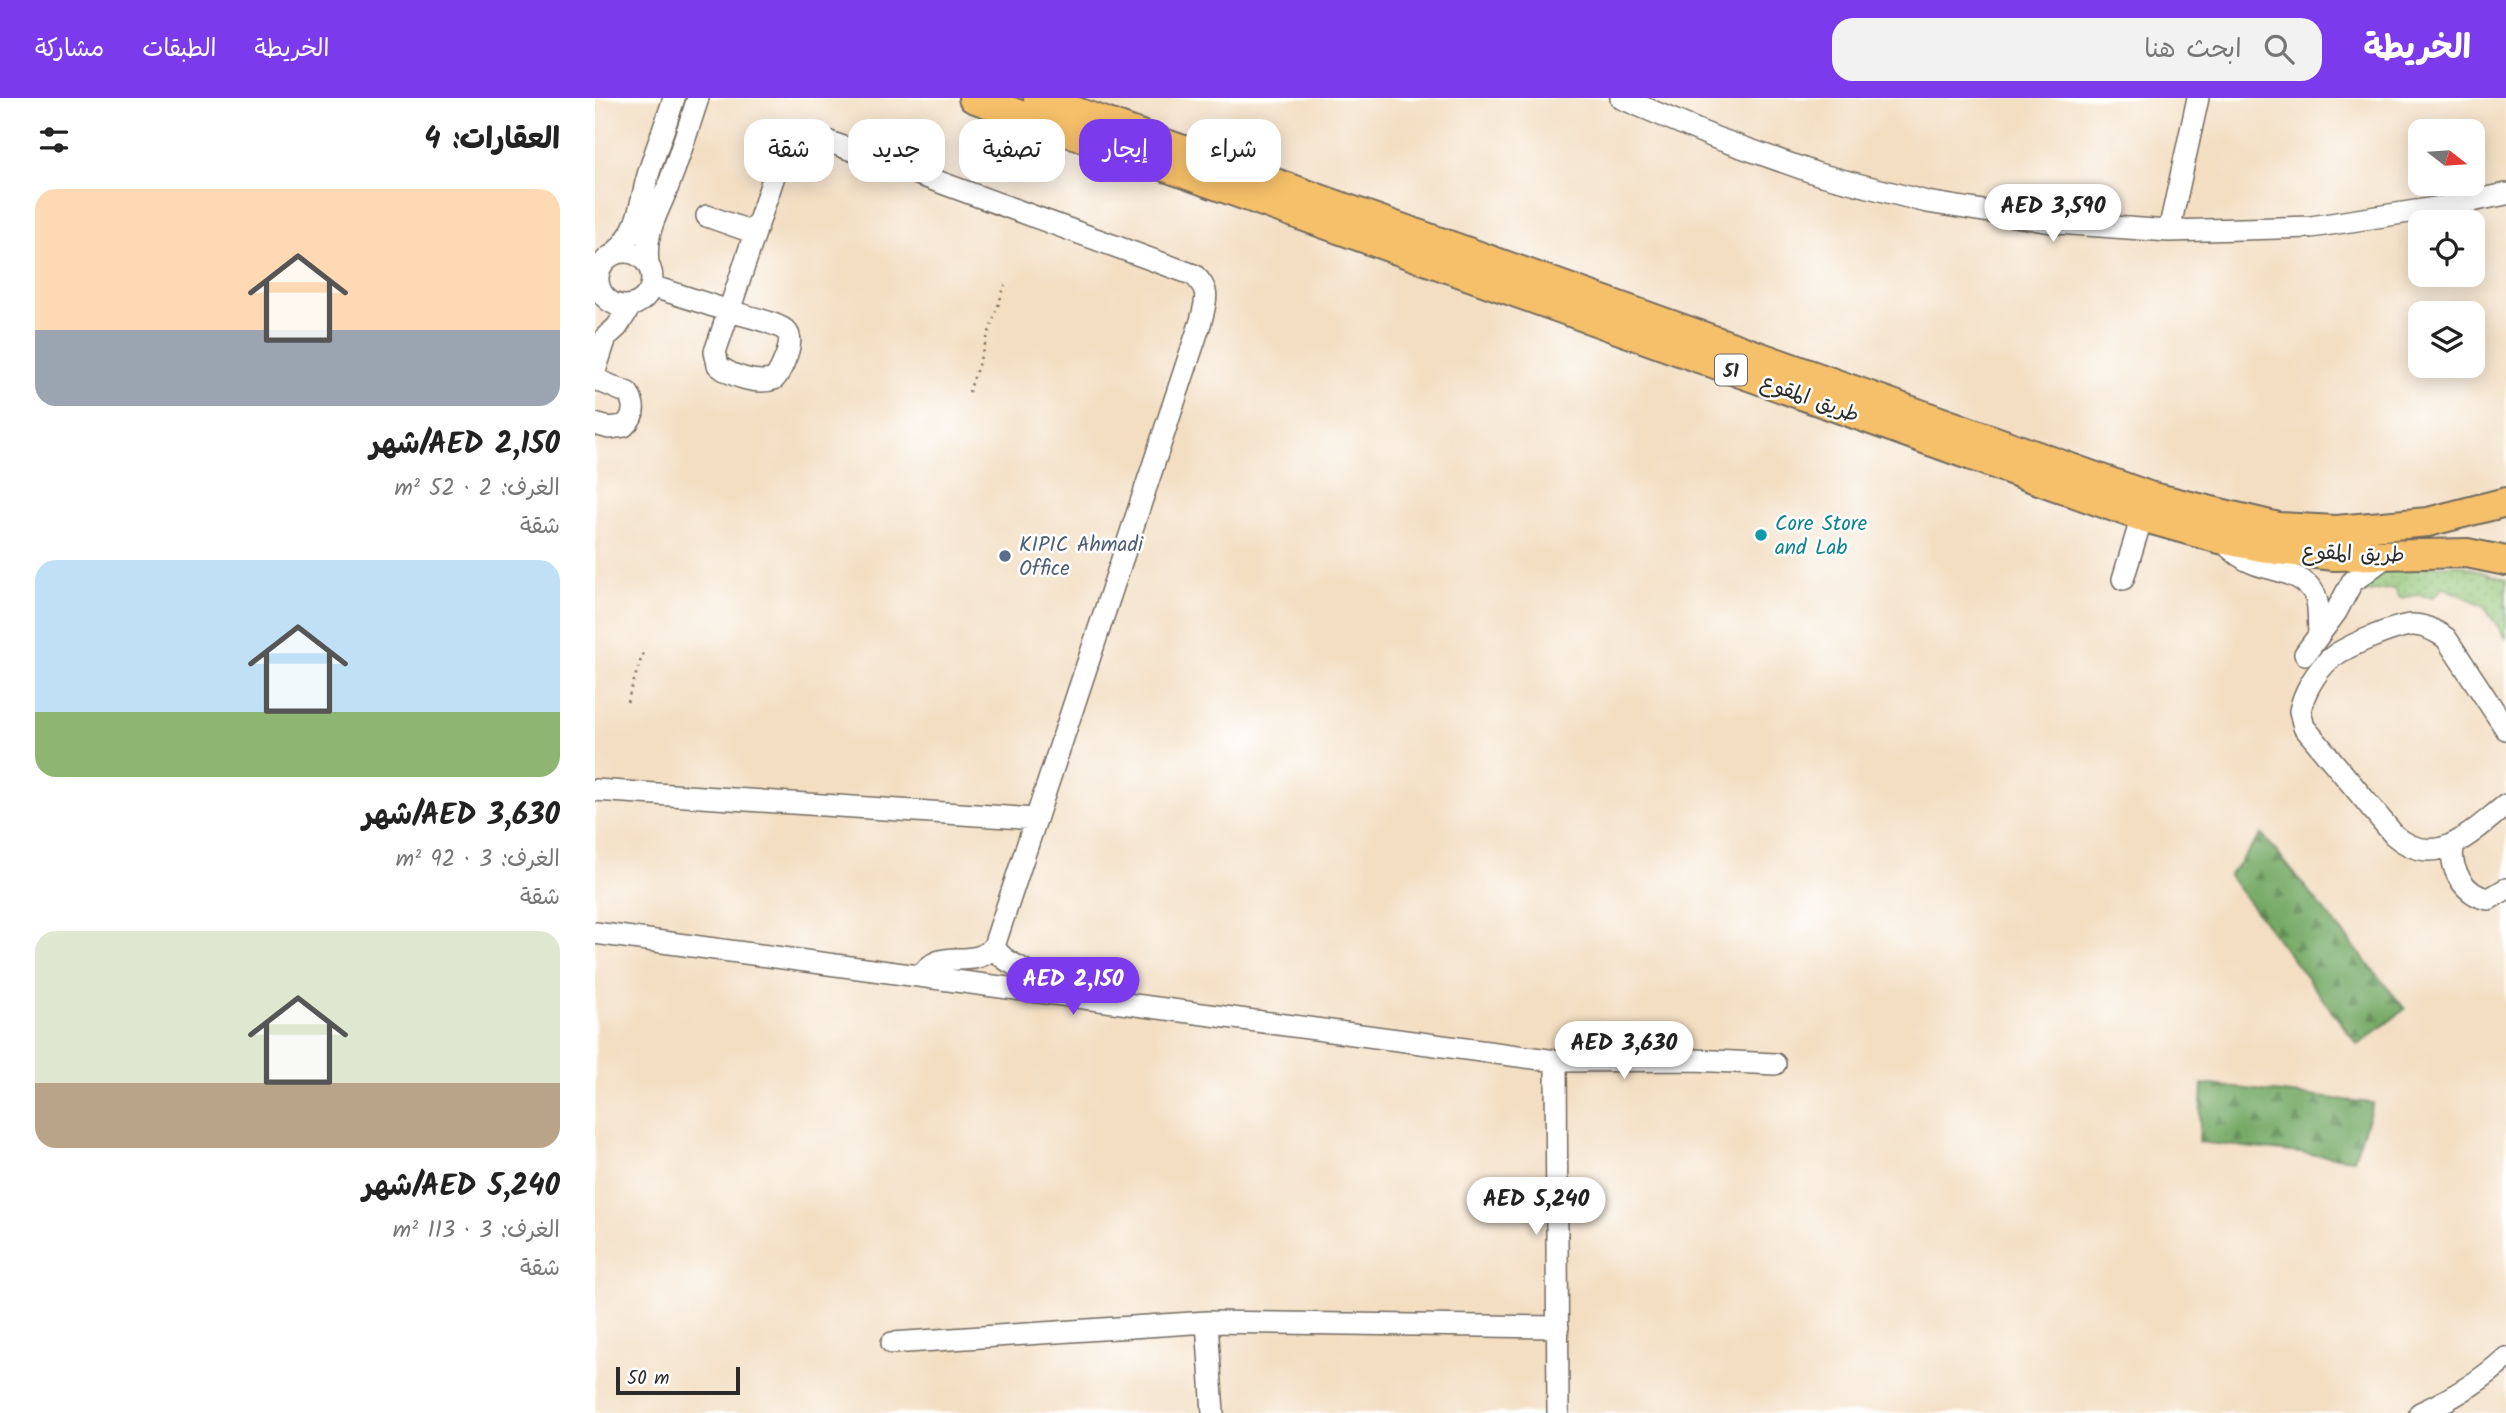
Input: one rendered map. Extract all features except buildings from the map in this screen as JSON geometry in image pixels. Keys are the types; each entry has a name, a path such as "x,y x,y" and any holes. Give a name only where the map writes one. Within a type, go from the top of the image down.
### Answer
{"main road":[{"name":"طريق المقوع","path":"973,98 2142,517 2220,539 2288,551 2335,556 2467,554 2506,561"},
{"name":"طريق المقوع","path":"1038,98 2149,496 2279,527 2336,530 2428,522 2506,502"}],"street":[{"path":"595,372 606,337 597,276 599,268 607,255 629,237 639,218 647,180 674,98"},
{"path":"606,337 617,327 631,305 643,298 651,286 647,244 650,224 670,183 698,98"},
{"path":"1621,98 1716,138 1818,174 1927,202 2058,223 2169,231 2311,227 2442,207 2506,194"},
{"path":"2169,231 2198,98"},
{"path":"651,286 729,310 779,162 792,147 807,140 827,141 1194,275 1204,285 1207,299 1201,321 994,946 989,953 976,959 938,960 931,964 922,976"},
{"path":"707,216 755,233"},
{"path":"607,255 622,252 636,254 648,264"},
{"path":"600,293 617,305 631,305"},
{"path":"595,379 628,393 634,407 633,414 624,426 609,428 595,424"},
{"path":"2123,579 2142,517"},
{"path":"2220,539 2237,555 2294,576 2308,586 2315,596 2319,634"},
{"path":"2305,654 2336,612 2343,594 2352,582 2387,556"},
{"path":"2315,596 2343,594"},
{"path":"2506,729 2453,646 2438,632 2410,625 2362,641 2335,655 2318,672 2303,701 2300,717 2304,727 2394,835 2403,842 2423,850 2444,849 2454,845 2506,805"},
{"path":"595,790 1036,819"},
{"path":"2454,845 2451,860 2453,868 2476,895 2490,899 2506,889"},
{"path":"595,933 1556,1060 1680,1060 1775,1064"},
{"path":"994,946 1005,960 1033,974 1041,992"},
{"path":"1556,1060 1558,1413"},
{"path":"893,1343 1207,1322 1558,1327"},
{"path":"1207,1322 1213,1413"},
{"path":"2420,1413 2444,1408 2506,1358"}],"path":[{"path":"969,392 1005,285"},
{"path":"627,702 643,653"}],"green space":[{"path":"2461,565 2506,580 2506,638 2483,605 2443,587 2434,597 2418,595 2400,598 2394,588 2348,595 2387,567"},
{"path":"2262,834 2405,1009 2358,1045 2229,876"},
{"path":"2202,1084 2373,1103 2354,1159 2199,1142"}],"place":[{"name":"Core Store and Lab","path":"1761,535"},
{"name":"KIPIC Ahmadi Office","path":"1005,556"}]}
